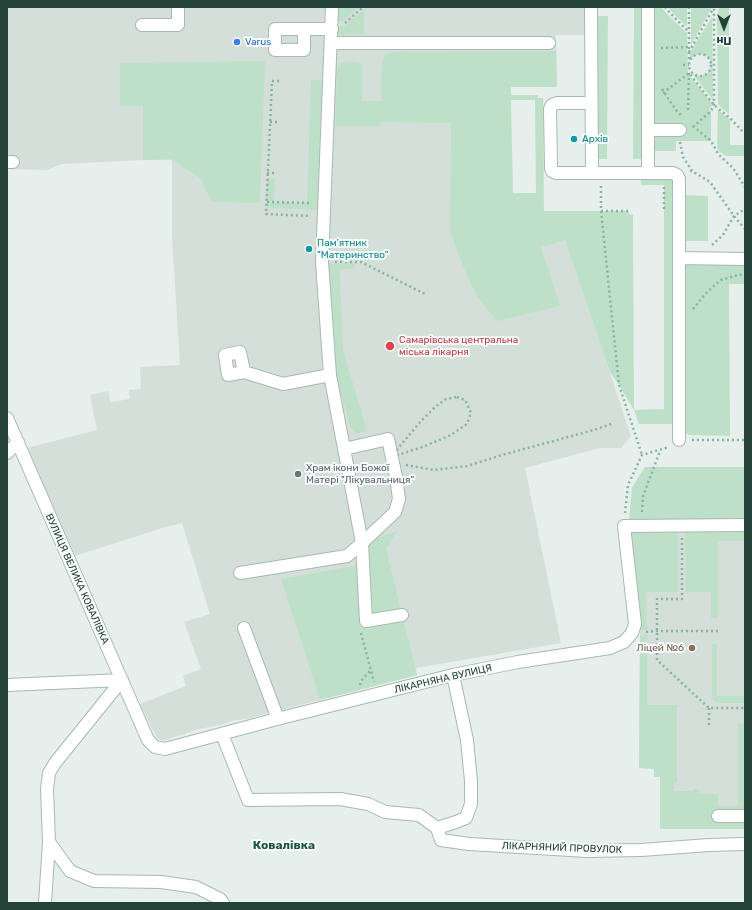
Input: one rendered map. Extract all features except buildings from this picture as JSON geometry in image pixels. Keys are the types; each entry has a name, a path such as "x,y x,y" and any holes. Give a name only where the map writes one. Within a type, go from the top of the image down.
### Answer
{"street":[{"path":"142,25 178,25 178,7"},
{"path":"332,7 322,262 330,375 362,543 366,621 402,615"},
{"path":"590,7 591,103 596,173"},
{"path":"648,7 648,173"},
{"path":"304,29 332,26"},
{"path":"331,43 549,43"},
{"path":"591,103 557,103 552,105 550,109 552,171 556,173 673,173 677,175 679,180 679,440"},
{"path":"648,130 686,128"},
{"path":"679,258 745,259"},
{"path":"244,372 283,384 330,375"},
{"name":"ВУЛИЦЯ ВЕЛИКА КОВАЛІВКА","path":"7,418 148,740"},
{"path":"240,573 347,556 395,512 399,499 396,477 397,460 388,439 344,449"},
{"path":"7,453 18,442"},
{"path":"632,633 636,624 624,526 745,525"},
{"path":"244,628 277,719"},
{"name":"ЛІКАРНЯНА ВУЛИЦЯ","path":"148,740 155,747 164,749 453,675 518,662 610,648 624,642 632,633"},
{"path":"222,734 248,800 340,799 368,804 385,812 419,815 437,828 466,818 471,804 471,781 467,740 453,675"},
{"path":"7,685 122,680"},
{"path":"45,903 49,842 47,789 49,773 54,763 122,680"},
{"path":"718,816 745,816"},
{"name":"ЛІКАРНЯНИЙ ПРОВУЛОК","path":"437,828 442,840 469,844 587,851 640,850 709,844 745,844"},
{"path":"49,842 70,871 94,880 161,882 196,887 220,899 223,903"}],"path":[{"path":"332,26 344,24 363,7"},
{"path":"665,7 689,32"},
{"path":"688,110 689,7"},
{"path":"689,52 714,8"},
{"path":"686,128 694,127 711,111 714,105 714,8"},
{"path":"648,48 689,48"},
{"path":"697,54 701,54 708,57 711,67 707,74 696,76 691,72 689,65 691,58 697,54"},
{"path":"683,65 689,65"},
{"path":"648,69 676,110 685,118"},
{"path":"689,73 714,105 730,118 745,134"},
{"path":"648,104 689,73"},
{"path":"279,82 272,81 266,214 324,216"},
{"path":"270,122 277,122"},
{"path":"686,128 694,127 711,141 719,155 733,168 745,187"},
{"path":"673,173 692,171 710,182 745,229"},
{"path":"267,173 275,173"},
{"path":"596,173 619,384 642,455 628,484 624,526"},
{"path":"664,185 664,208 679,208"},
{"path":"266,202 324,204"},
{"path":"707,249 723,235 734,216 745,209"},
{"path":"601,211 629,211"},
{"path":"322,262 361,262 427,295"},
{"path":"679,323 682,318 688,315 708,292 721,280 745,274"},
{"path":"456,397 465,400 470,414 467,424 451,435 397,460 400,446 435,407 446,399 456,397"},
{"path":"397,460 408,466 434,470 467,466 614,423"},
{"path":"642,455 672,446 679,440 745,440"},
{"path":"652,525 647,521 642,512 643,496 660,450"},
{"path":"682,525 682,599 657,599 657,660 709,708 745,708"},
{"path":"632,633 657,631 718,631"},
{"path":"709,708 709,728"}],"shaded area":[{"name":"Самарівська центральна міська лікарня","path":"7,7 325,7 324,35 338,35 338,7 591,7 591,35 556,35 557,87 511,87 490,227 561,226 631,436 621,448 600,448 525,468 561,643 416,668 417,675 250,718 199,729 166,740 161,741 157,738 140,704 186,686 183,676 201,669 184,622 210,614 182,523 75,556 27,448 97,430 90,395 108,391 111,402 130,399 129,390 141,389 140,367 180,365 172,237 172,160 62,164 47,170 7,169"},
{"name":"Ліцей №6","path":"645,467 745,467 745,829 660,829 660,777 654,777 654,769 639,768 640,630 629,525 632,488"}],"green space":[{"path":"338,7 359,7 343,21 338,21"},
{"path":"634,7 644,7 644,158 641,159 633,159"},
{"path":"651,7 661,7 687,33 688,74 713,104 709,110 711,111 711,141 676,141 676,151 654,151 652,126"},
{"path":"668,7 687,7 687,27 674,14"},
{"path":"691,7 712,7 691,45"},
{"path":"719,7 729,7 729,114 718,105 717,21"},
{"path":"364,10 364,35 338,35 338,26 344,26"},
{"path":"596,16 608,16 607,159 595,159"},
{"path":"712,17 713,100 691,72 696,76 707,74 711,67 710,60 708,57 701,54 694,56 689,61 690,52"},
{"path":"556,51 557,87 511,87 511,95 538,95 538,98 543,98 544,211 629,211 629,214 633,215 634,410 610,372 565,240 541,247 560,306 497,321 476,295 450,231 451,123 381,122 379,126 335,126 337,70 341,63 349,61 362,64 362,101 381,101 382,62 385,55 392,52","holes":["511,100 535,100 536,193 513,193"]},
{"path":"265,61 260,203 212,202 201,179 172,159 143,160 143,106 120,106 120,63"},
{"path":"311,80 322,80 317,210 266,208 267,178 275,179 274,202 307,203"},
{"path":"718,110 730,119 730,145 745,145 745,156 727,156 720,152 717,147"},
{"path":"669,177 674,180 675,424 639,424 634,410 664,409 664,185 641,185 641,178"},
{"path":"684,195 708,196 708,241 684,241"},
{"path":"353,263 355,267 353,269 340,269 340,274 343,350 367,431 356,434 350,427 331,353 327,265"},
{"path":"692,263 745,263 745,284 729,284 730,436 690,435 684,433 683,270 686,265"},
{"path":"645,467 745,467 745,521 629,521 632,488"},
{"path":"629,528 678,529 678,592 646,592 647,630 640,630"},
{"path":"685,529 745,529 745,541 718,541 718,618 711,618 711,592 686,592"},
{"path":"397,531 386,549 417,675 320,700 281,579 359,565 359,622 366,621 362,543"},
{"path":"640,635 647,635 647,705 677,705 677,782 674,782 674,791 694,791 694,789 699,789 700,794 718,794 718,806 738,806 738,723 745,724 745,809 740,812 745,820 745,829 660,829 660,777 654,777 654,769 639,768"},
{"path":"712,644 717,644 717,696 745,696 745,703 719,703 713,700"}],"place":[{"name":"Varus","path":"237,42"},
{"name":"Архів","path":"574,139"},
{"name":"Пам’ятник \"Материнство\"","path":"309,249"},
{"name":"Самарівська центральна міська лікарня","path":"390,346"},
{"name":"Храм ікони Божої Матері \"Лікувальниця\"","path":"298,474"},
{"name":"Ліцей №6","path":"692,648"}],"district":[{"name":"Ковалівка","path":"284,846"}]}
